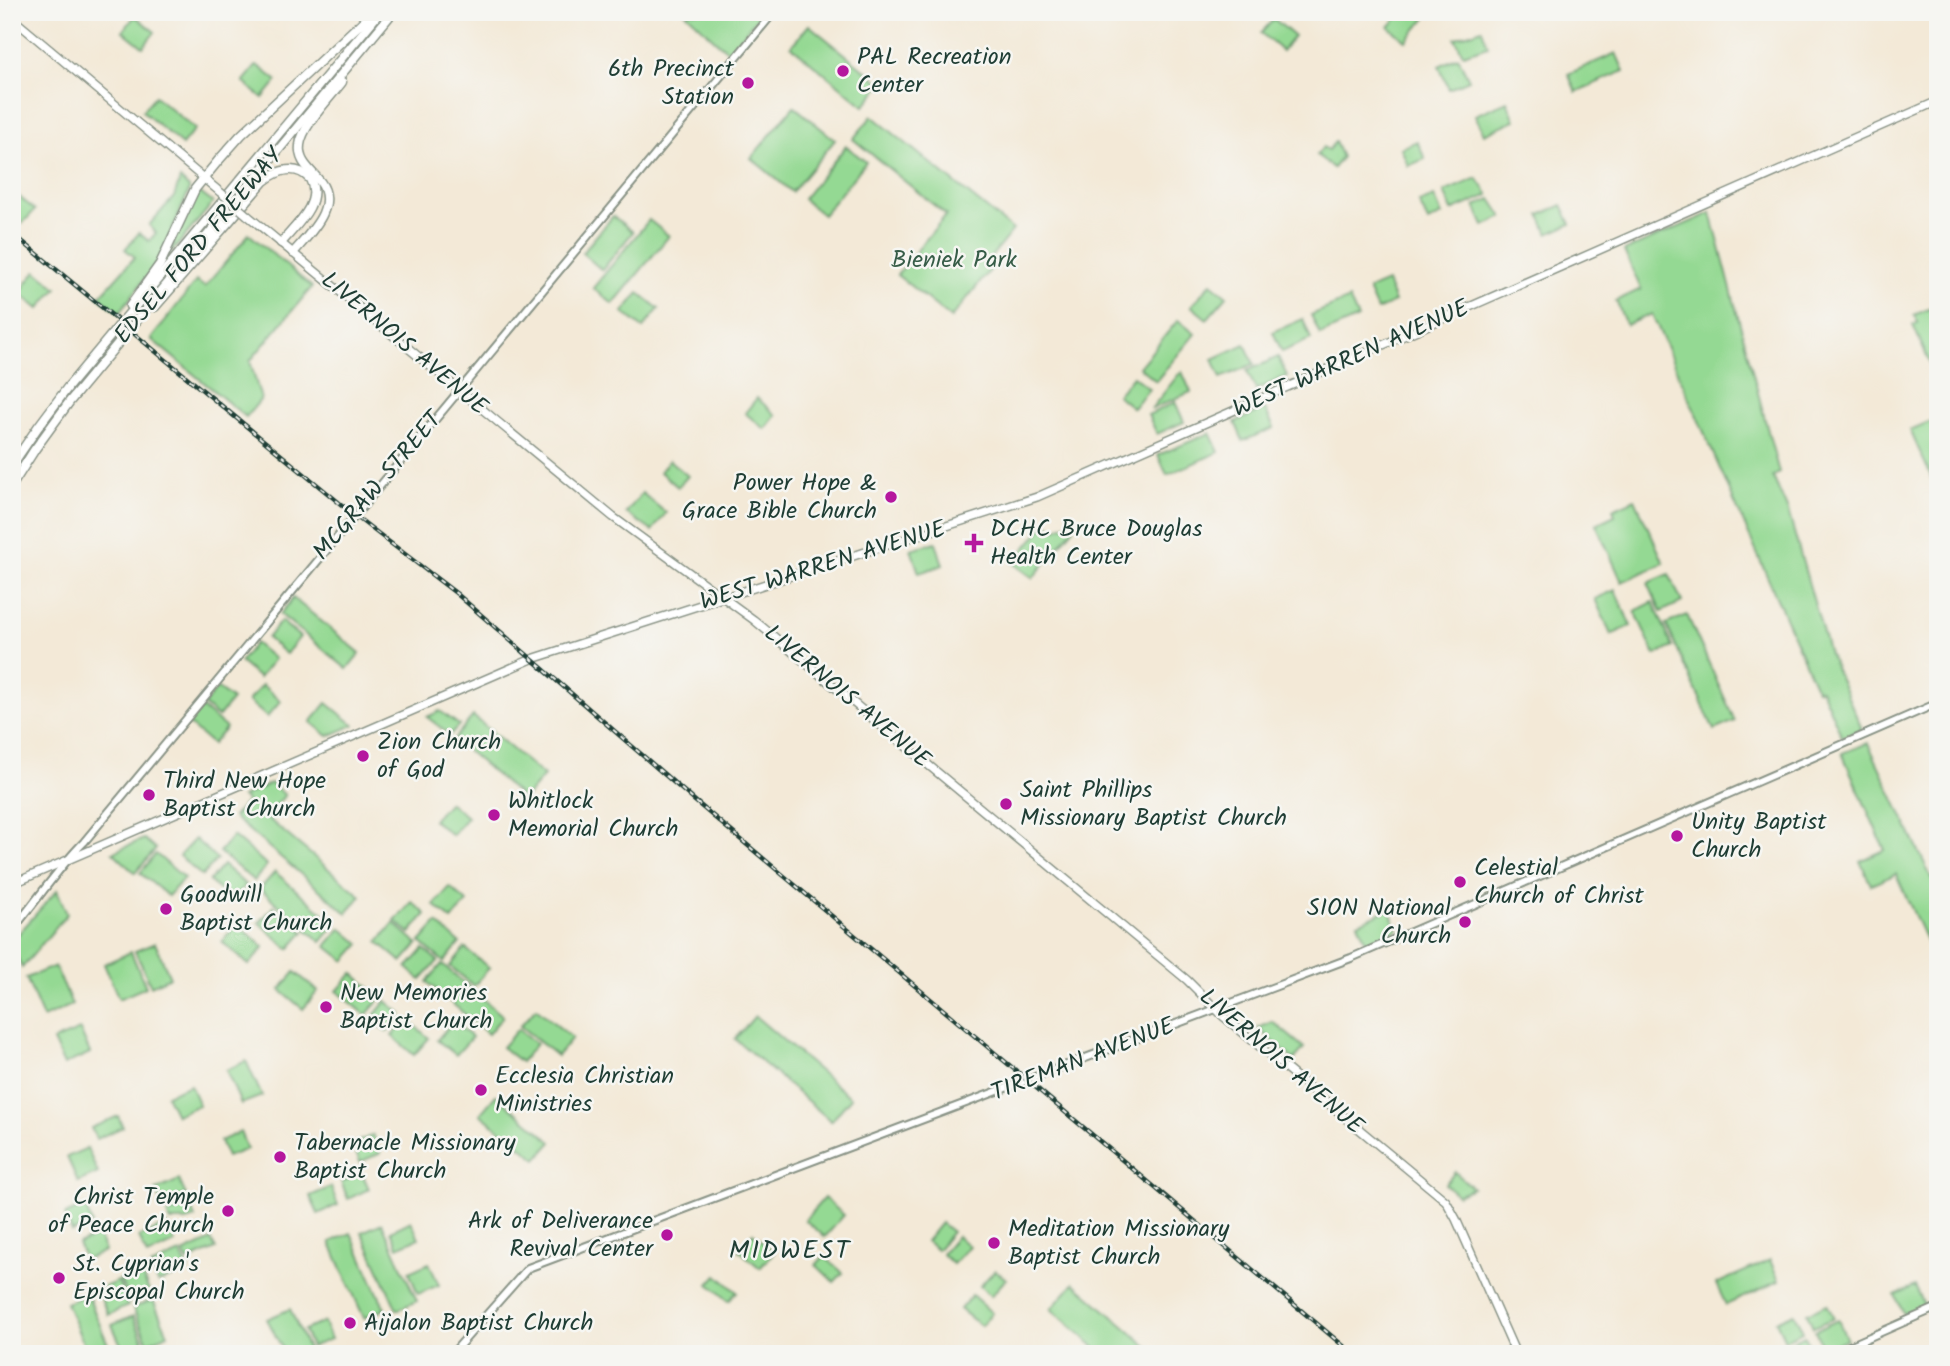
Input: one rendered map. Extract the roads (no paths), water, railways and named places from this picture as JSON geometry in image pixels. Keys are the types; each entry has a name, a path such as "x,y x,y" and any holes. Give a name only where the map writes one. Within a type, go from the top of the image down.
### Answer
{"highway":[{"path":"104,345 111,331 160,264 189,200 241,135 373,12"},
{"name":"EDSEL FORD FREEWAY","path":"12,465 38,427 104,345 380,12"},
{"name":"EDSEL FORD FREEWAY","path":"12,485 58,417 393,12"},
{"path":"293,253 319,221 326,204 322,183 301,157 301,139 306,128 373,44 385,23"},
{"path":"122,339 143,321 264,181 281,171 299,170 310,179 315,196 309,208 281,243"}],"main road":[{"name":"LIVERNOIS AVENUE","path":"12,18 622,524 725,597 1189,982 1217,1010 1446,1201 1516,1354"},
{"name":"WEST WARREN AVENUE","path":"12,884 532,659 1038,497 1938,101"}],"street":[{"name":"MCGRAW STREET","path":"12,930 51,884 64,863 774,12"},
{"name":"TIREMAN AVENUE","path":"452,1354 528,1268 1359,955 1938,703"},
{"path":"1831,1354 1938,1307"}],"railway":[{"path":"12,233 354,515 457,594 695,801 1353,1354"}],"place":[{"name":"PAL Recreation Center","path":"843,71"},
{"name":"6th Precinct Station","path":"748,83"},
{"name":"Power Hope & Grace Bible Church","path":"891,497"},
{"name":"DCHC Bruce Douglas Health Center","path":"974,543"},
{"name":"Zion Church of God","path":"363,756"},
{"name":"Third New Hope Baptist Church","path":"149,795"},
{"name":"Saint Phillips Missionary Baptist Church","path":"1006,804"},
{"name":"Whitlock Memorial Church","path":"494,815"},
{"name":"Unity Baptist Church","path":"1677,836"},
{"name":"Celestial Church of Christ","path":"1460,882"},
{"name":"Goodwill Baptist Church","path":"166,909"},
{"name":"SION National Church","path":"1465,922"},
{"name":"New Memories Baptist Church","path":"326,1007"},
{"name":"Ecclesia Christian Ministries","path":"481,1090"},
{"name":"Tabernacle Missionary Baptist Church","path":"280,1157"},
{"name":"Christ Temple of Peace Church","path":"228,1211"},
{"name":"Ark of Deliverance Revival Center","path":"667,1235"},
{"name":"Meditation Missionary Baptist Church","path":"994,1243"},
{"name":"St. Cyprian's Episcopal Church","path":"59,1278"},
{"name":"Aijalon Baptist Church","path":"350,1323"}],"district":[{"name":"MIDWEST","path":"790,1251"}],"park label":[{"name":"Bieniek Park","path":"954,260"}]}
